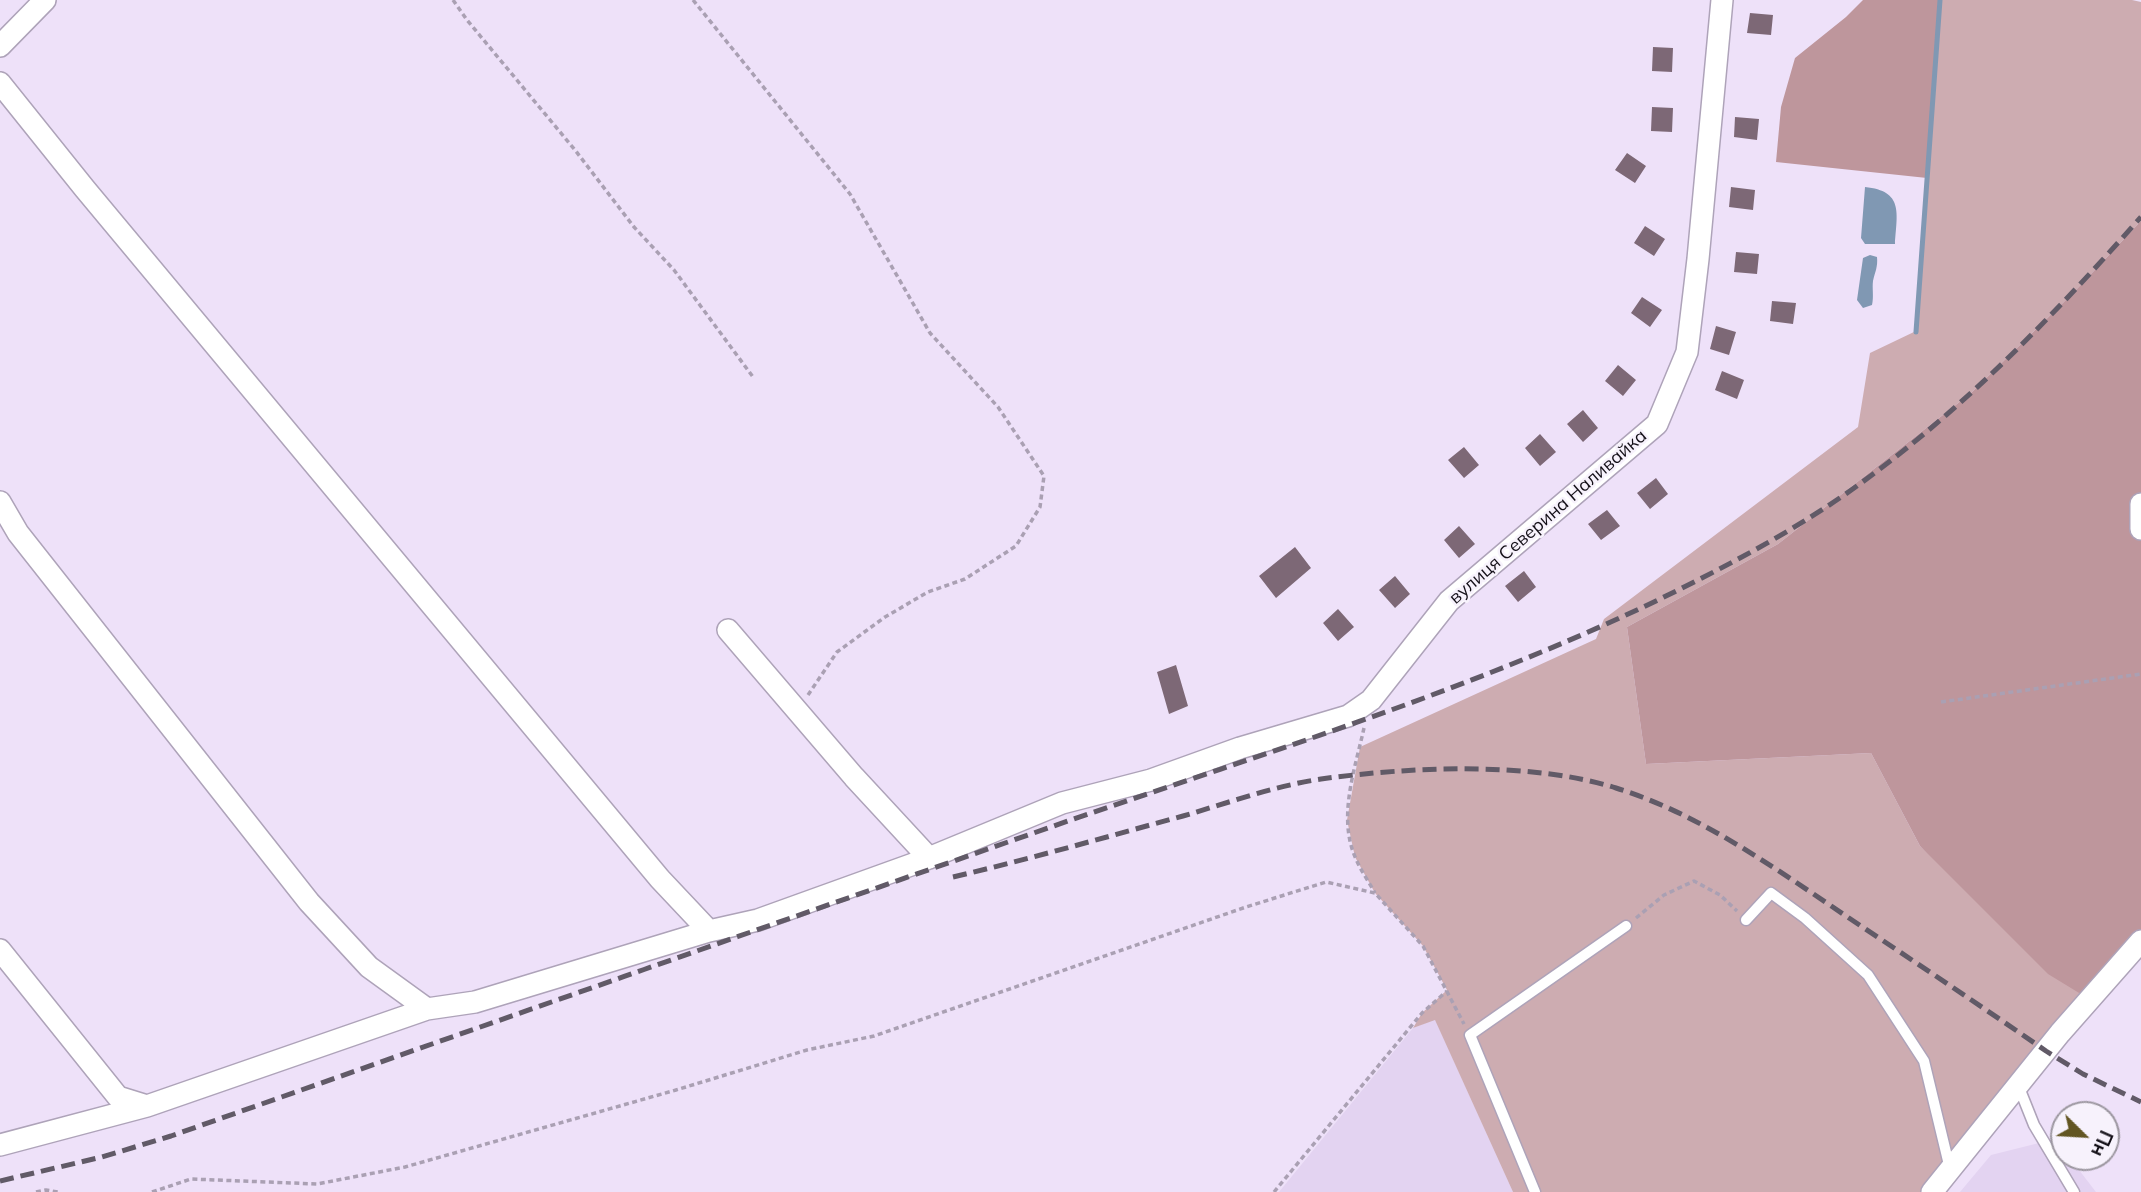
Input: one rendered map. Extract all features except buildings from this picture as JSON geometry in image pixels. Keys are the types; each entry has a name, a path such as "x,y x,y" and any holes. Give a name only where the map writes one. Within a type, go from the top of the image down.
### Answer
{"street":[{"path":"0,46 45,0"},
{"name":"вулиця Северина Наливайка","path":"0,1145 147,1106 427,1009 475,1002 709,930 758,920 929,858 1062,803 1151,780 1240,748 1348,716 1371,700 1448,601 1657,424 1687,352 1722,0"},
{"path":"0,83 85,189 660,879 709,930"},
{"path":"0,502 18,533 309,902 369,967 427,1009"},
{"path":"2141,504 2141,529"},
{"path":"728,630 853,777 929,858"},
{"path":"1932,1192 2060,1033 2141,941"},
{"path":"0,950 118,1097 147,1106"}],"lane":[{"path":"1746,920 1771,893 1805,918 1868,975 1924,1061 1950,1169"},
{"path":"1535,1192 1470,1035 1626,926"},
{"path":"2018,1085 2034,1125 2074,1192"}],"path":[{"path":"453,0 634,227 674,270 753,377"},
{"path":"693,0 850,194 930,333 998,407 1044,476 1040,508 1016,546 965,579 928,592 885,617 837,652 807,693 809,725"},
{"path":"1941,702 2141,674"},
{"path":"1371,700 1356,761 1347,820 1355,857 1375,893 1423,946 1470,1035"},
{"path":"152,1192 191,1179 317,1184 405,1167 807,1050 874,1036 1326,881 1375,893"},
{"path":"1626,926 1664,895 1694,881 1720,895 1746,920"},
{"path":"1274,1192 1422,1013 1447,991"},
{"path":"36,1192 46,1189 58,1192"}],"shaded area":[{"path":"1863,0 1940,0 1927,178 1776,162 1781,107 1795,58"},
{"path":"1940,0 2141,2 2141,221 2074,292 1971,393 1778,544 1627,627 1646,764 1871,753 1920,846 2089,999 1932,1192 1513,1192 1435,1020 1413,1028 1422,1013 1447,990 1423,946 1375,893 1355,857 1347,820 1360,747 1596,639 1604,619 1858,427 1870,353 1916,331"},
{"path":"2141,221 2141,941 2089,999 2048,974 1920,846 1871,753 1646,764 1627,627 1778,544 1971,393 2074,292"},
{"path":"1435,1019 1513,1192 1279,1192 1413,1028"},
{"path":"2050,1140 2050,1171 2080,1171 2096,1192 1960,1192 1991,1155"}],"water":[{"path":"1865,187 1878,189 1892,199 1897,213 1895,244 1865,244 1861,238"},
{"path":"1870,255 1877,257 1873,302 1863,308 1857,300 1863,258"}],"waterway":[{"path":"1916,332 1940,0"}],"railway":[{"path":"0,1181 102,1157 171,1136 1347,726 1505,667 1583,634 1660,599 1788,531 1900,454 2008,358 2141,217"},
{"path":"953,877 1097,840 1269,790 1321,779 1431,769 1509,770 1583,779 1616,788 1678,812 1737,844 2046,1051 2083,1074 2141,1102"}]}
